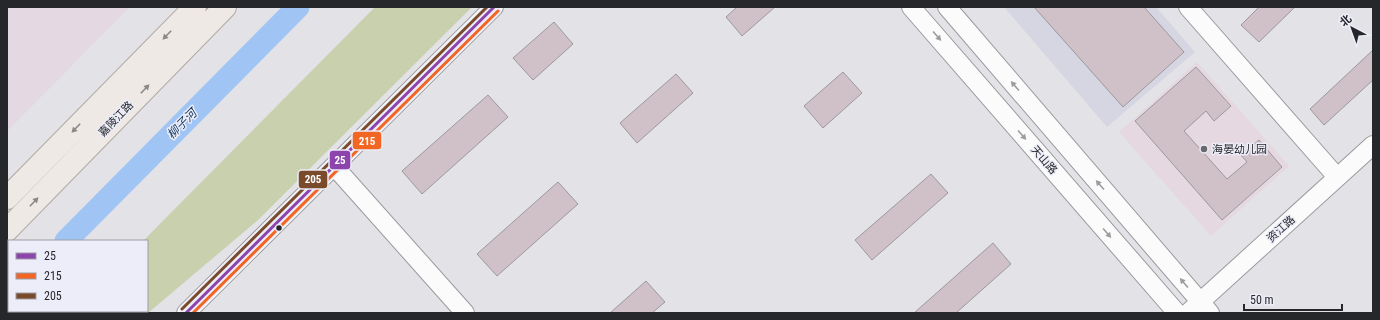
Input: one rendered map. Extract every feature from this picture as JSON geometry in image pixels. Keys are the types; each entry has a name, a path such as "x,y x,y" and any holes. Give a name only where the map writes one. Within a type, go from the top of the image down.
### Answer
{"main road":[{"name":"嘉陵江路","path":"7,198 195,7"},
{"name":"嘉陵江路","path":"7,231 225,7"}],"street":[{"path":"186,313 494,7"},
{"name":"天山路","path":"911,7 1177,313"},
{"path":"947,7 1199,309"},
{"path":"1188,7 1337,178"},
{"name":"资江路","path":"1199,309 1373,145"},
{"path":"334,166 465,313"},
{"path":"7,231 13,240"}],"shaded area":[{"path":"7,7 130,7 7,131"},
{"path":"1004,7 1156,7 1195,52 1107,127"},
{"name":"海晏幼儿园","path":"1197,62 1289,166 1211,236 1119,132"}],"green space":[{"path":"375,7 472,7 258,220 148,313 110,313 109,312 148,312 148,240 144,240"}],"building":[{"path":"737,7 775,7 742,36 726,17"},
{"path":"1034,7 1144,7 1184,52 1123,107"},
{"path":"1259,7 1295,7 1259,42 1241,25"},
{"path":"554,22 573,44 533,80 513,58"},
{"path":"1373,50 1373,80 1324,125 1310,109"},
{"path":"1196,67 1231,106 1214,121 1206,111 1184,131 1227,179 1247,162 1241,155 1259,140 1282,167 1222,220 1135,121"},
{"path":"843,72 862,93 823,128 804,106"},
{"path":"676,74 693,93 637,143 620,123"},
{"path":"488,95 508,117 422,194 402,171"},
{"path":"931,174 948,193 872,260 855,240"},
{"path":"558,182 578,204 497,276 477,254"},
{"path":"993,243 1011,264 956,313 914,313"},
{"path":"646,281 665,302 652,313 610,313"}],"waterway":[{"name":"柳子河","path":"67,240 298,7"}],"transit line":[{"name":"205","path":"182,309 487,7"},
{"name":"25","path":"186,313 494,7"},
{"name":"215","path":"193,313 498,11"}],"place":[{"name":"海晏幼儿园","path":"1204,149"}]}
